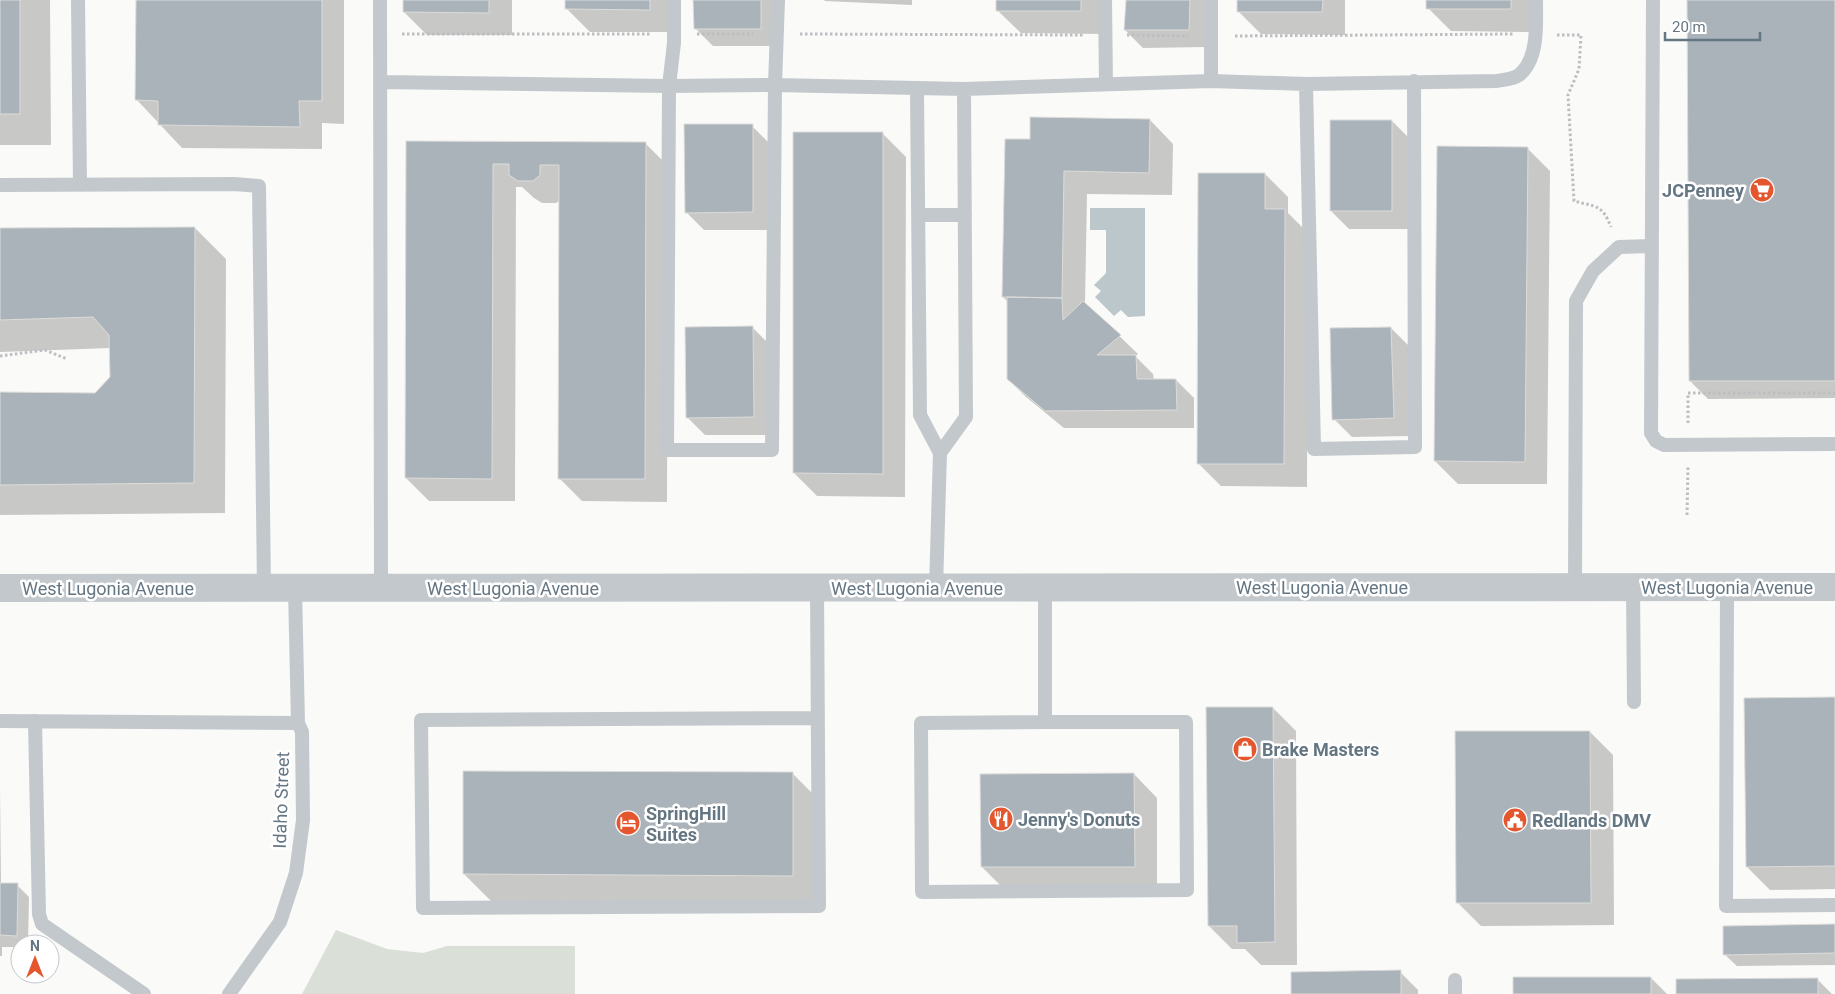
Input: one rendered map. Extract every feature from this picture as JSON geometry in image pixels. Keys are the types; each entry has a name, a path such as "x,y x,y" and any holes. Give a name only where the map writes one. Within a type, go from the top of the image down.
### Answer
{"street":[{"name":"West Lugonia Avenue","path":"0,588 1835,587"}],"lane":[{"path":"78,0 80,185"},
{"path":"380,0 381,588"},
{"path":"674,0 674,43 669,86 667,450 772,450 775,85 778,0"},
{"path":"1105,0 1106,84"},
{"path":"1211,0 1211,82"},
{"path":"380,82 669,86 775,85 917,89 1211,82 1306,84 1496,82 1518,76 1530,60 1535,34 1536,0"},
{"path":"1653,0 1651,433 1656,441 1664,445 1835,444"},
{"path":"1306,84 1314,449 1415,447 1414,82"},
{"path":"917,89 920,415 940,453 936,588"},
{"path":"940,453 966,417 964,89"},
{"path":"0,185 234,184 259,186 264,588"},
{"path":"919,215 965,215"},
{"path":"1574,587 1576,301 1593,271 1619,246 1651,246"},
{"path":"1045,587 1045,722"},
{"path":"1633,587 1634,702"},
{"path":"1727,587 1726,906 1835,905"},
{"path":"816,588 818,718 819,906 423,908 421,720 818,718"},
{"name":"Idaho Street","path":"229,994 280,922 296,873 303,820 302,732 298,723 294,589"},
{"path":"0,721 298,723"},
{"path":"35,721 38,914 42,924 144,994"},
{"path":"1045,722 1186,722 1187,890 922,892 921,724 1045,722"},
{"path":"1455,980 1455,994"}],"path":[{"path":"0,356 46,350 67,359"}],"shaded area":[{"path":"1090,208 1145,208 1145,316 1128,317 1121,310 1114,316 1095,297 1101,291 1094,285 1106,273 1106,230 1090,230"},
{"path":"336,930 387,949 423,953 447,946 575,946 575,994 302,994"}],"building":[{"path":"0,0 20,0 20,114 0,114"},
{"path":"136,0 322,0 322,101 299,101 300,127 158,125 158,101 135,100"},
{"path":"403,0 489,0 489,13 403,12"},
{"path":"565,0 650,0 650,10 565,9"},
{"path":"693,0 761,0 761,29 694,29"},
{"path":"996,0 1081,0 1081,11 996,11"},
{"path":"1126,0 1190,0 1189,30 1124,30"},
{"path":"1237,0 1323,0 1322,12 1237,12"},
{"path":"1426,0 1511,0 1511,9 1426,9"},
{"name":"JCPenney","path":"1687,0 1835,0 1835,381 1689,381"},
{"path":"1030,117 1150,119 1149,173 1064,171 1062,298 1002,297 1005,139 1030,139"},
{"path":"1330,120 1392,120 1392,211 1330,211"},
{"path":"684,124 753,124 753,212 685,213"},
{"path":"793,132 883,132 883,474 793,473"},
{"path":"406,141 646,142 645,479 558,479 559,165 540,165 540,175 533,181 518,181 509,175 509,164 493,164 492,479 405,478"},
{"path":"1437,146 1528,147 1525,462 1434,461"},
{"path":"1198,173 1265,173 1265,209 1285,209 1284,464 1197,464"},
{"path":"195,227 194,483 0,485 0,392 95,393 110,377 109,335 93,317 0,320 0,228"},
{"path":"1007,297 1062,298 1063,320 1083,301 1121,335 1097,355 1136,355 1137,379 1176,379 1177,410 1045,411 1007,379"},
{"path":"753,326 754,417 686,418 685,327"},
{"path":"1391,327 1394,418 1332,420 1330,328"},
{"path":"1835,697 1835,866 1746,867 1744,698"},
{"path":"1206,707 1273,707 1275,942 1237,943 1237,926 1208,926"},
{"path":"1455,731 1590,731 1591,903 1456,903"},
{"name":"SpringHill Suites","path":"463,771 793,772 793,876 463,874"},
{"path":"1134,773 1135,867 981,867 980,774"},
{"path":"0,883 18,883 17,934 0,935"},
{"path":"1835,924 1835,953 1723,955 1723,926"},
{"path":"1401,970 1401,994 1291,994 1291,972"},
{"path":"1513,977 1651,977 1651,994 1513,994"},
{"path":"1818,978 1818,994 1676,994 1676,979"}],"place":[{"name":"JCPenney","path":"1762,190"},
{"name":"Brake Masters","path":"1245,749"},
{"name":"Jenny's Donuts","path":"1001,819"},
{"name":"Redlands DMV","path":"1515,820"},
{"name":"SpringHill Suites","path":"628,823"}]}
